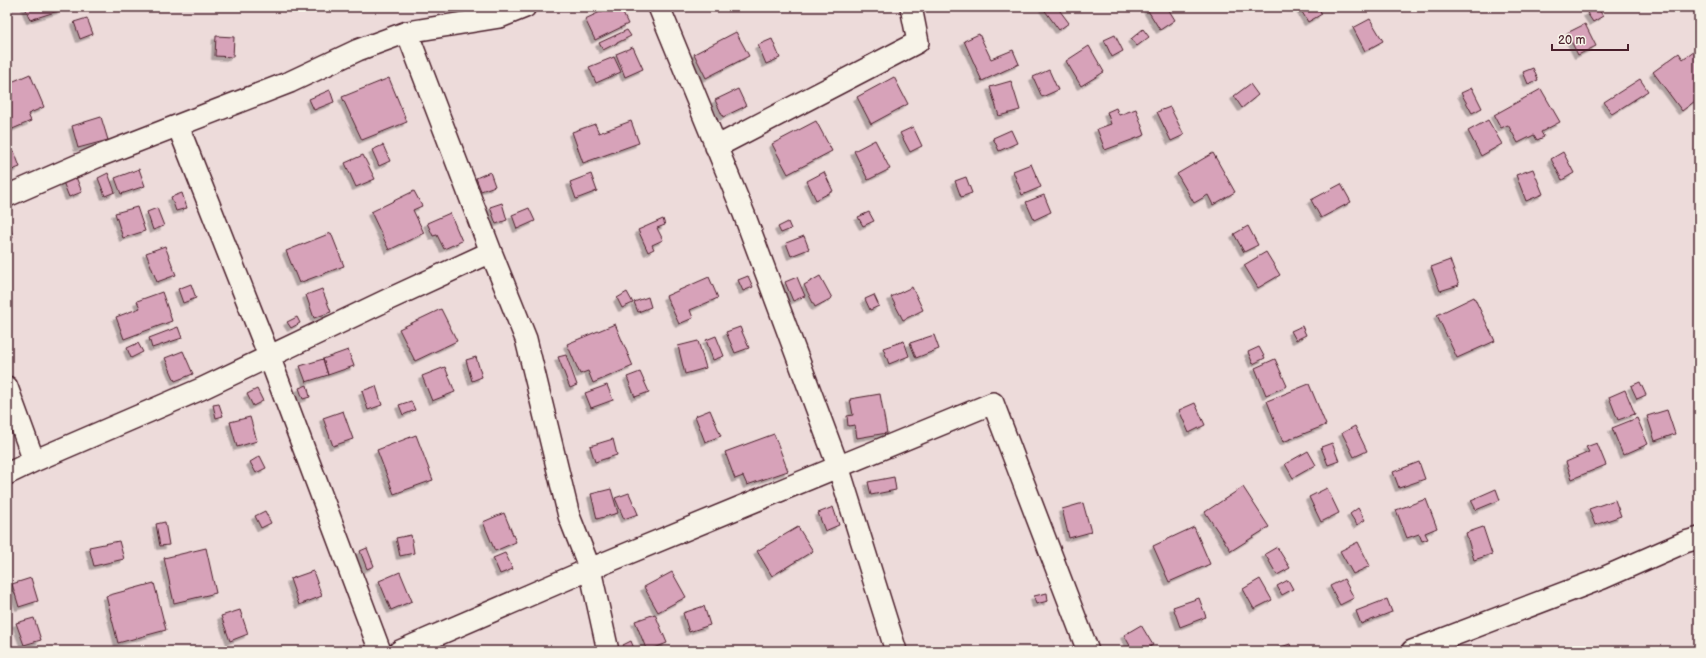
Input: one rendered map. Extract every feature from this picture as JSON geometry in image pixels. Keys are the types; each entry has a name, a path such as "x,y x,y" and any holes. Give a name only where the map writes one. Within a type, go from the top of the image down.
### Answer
{"street":[{"path":"7,196 99,156 290,82 358,50 407,32 500,17 525,7"},
{"path":"659,7 744,214 838,466 896,651"},
{"path":"716,147 918,42 911,7"},
{"path":"407,32 526,339 570,516 590,569 608,651"},
{"path":"178,126 269,356 380,651"},
{"path":"7,474 34,461 201,390 269,356 491,252"},
{"path":"7,387 34,461"},
{"path":"400,651 590,569 993,402 1088,651"},
{"path":"1412,651 1603,578 1684,542 1699,538"}],"building":[{"path":"25,7 60,7 61,10 30,20"},
{"path":"611,7 620,7 628,24 595,40 585,19"},
{"path":"1057,7 1069,23 1059,30 1043,8"},
{"path":"1150,7 1167,7 1175,20 1160,30 1147,9"},
{"path":"1299,7 1318,7 1322,14 1308,22"},
{"path":"1597,7 1603,16 1593,22 1587,13"},
{"path":"87,18 93,34 80,39 74,22"},
{"path":"1370,19 1383,41 1365,51 1353,28"},
{"path":"1585,24 1596,46 1578,55 1567,33"},
{"path":"1143,29 1149,37 1137,46 1131,39"},
{"path":"627,30 631,36 603,50 599,43"},
{"path":"736,32 749,56 706,78 694,54"},
{"path":"979,34 991,59 1013,50 1019,64 982,81 964,41"},
{"path":"1115,35 1123,51 1112,57 1104,40"},
{"path":"216,36 234,37 233,57 215,56"},
{"path":"772,39 780,58 766,64 758,45"},
{"path":"1089,46 1104,72 1081,86 1066,61"},
{"path":"633,47 643,69 625,77 616,54"},
{"path":"1695,50 1699,56 1699,98 1682,111 1653,72 1679,53 1683,59"},
{"path":"614,57 621,72 596,83 589,67"},
{"path":"1533,68 1538,80 1528,84 1523,72"},
{"path":"1049,70 1058,90 1042,97 1033,77"},
{"path":"30,74 44,107 28,114 31,121 8,131 7,84"},
{"path":"894,77 908,104 871,124 857,97"},
{"path":"389,78 407,122 362,140 342,97"},
{"path":"1640,79 1648,91 1612,114 1604,102"},
{"path":"1011,81 1020,110 999,116 990,87"},
{"path":"1250,84 1258,95 1242,108 1234,96"},
{"path":"1472,88 1482,108 1472,113 1461,93"},
{"path":"738,89 746,106 723,117 715,100"},
{"path":"1541,89 1560,122 1541,132 1544,137 1537,140 1534,135 1518,143 1508,125 1501,128 1494,115"},
{"path":"330,90 334,102 314,110 309,99"},
{"path":"1170,107 1184,135 1171,141 1157,112"},
{"path":"1116,108 1119,115 1136,109 1145,135 1105,150 1097,129 1111,124 1107,112"},
{"path":"101,117 108,140 78,148 72,126"},
{"path":"1488,120 1502,144 1481,156 1468,131"},
{"path":"631,121 639,143 583,163 572,132 595,124 599,133"},
{"path":"816,121 832,151 788,174 772,144"},
{"path":"913,127 922,146 910,152 900,133"},
{"path":"1011,130 1017,143 999,151 993,138"},
{"path":"875,140 890,169 868,180 854,151"},
{"path":"383,145 390,161 379,166 372,150"},
{"path":"14,151 20,167 7,172 7,154"},
{"path":"1563,152 1574,173 1562,180 1551,159"},
{"path":"1213,153 1235,192 1213,205 1208,195 1194,203 1177,174"},
{"path":"363,155 375,179 356,187 345,163"},
{"path":"1031,164 1041,187 1022,195 1013,171"},
{"path":"139,169 145,186 121,194 115,178"},
{"path":"1533,169 1543,194 1526,201 1516,175"},
{"path":"490,172 495,186 481,191 476,178"},
{"path":"824,172 833,191 816,200 807,181"},
{"path":"108,173 115,192 105,196 98,178"},
{"path":"591,174 597,191 576,199 570,182"},
{"path":"76,177 82,192 69,197 63,182"},
{"path":"966,177 972,193 961,197 955,181"},
{"path":"1341,184 1351,202 1321,218 1311,200"},
{"path":"414,191 422,206 413,210 424,233 389,250 371,212"},
{"path":"182,193 187,208 176,211 171,197"},
{"path":"1044,195 1051,212 1034,220 1026,202"},
{"path":"502,203 507,220 496,224 490,207"},
{"path":"137,207 145,231 123,238 115,213"},
{"path":"157,208 164,226 153,230 147,212"},
{"path":"529,208 535,221 517,229 512,215"},
{"path":"869,212 874,221 863,226 858,217"},
{"path":"450,213 462,241 444,249 437,235 433,236 427,223"},
{"path":"663,219 665,225 657,228 663,240 652,245 654,249 648,252 638,230"},
{"path":"788,222 791,229 781,233 778,227"},
{"path":"9,224 13,237 7,239 7,225"},
{"path":"1248,226 1258,245 1244,252 1234,234"},
{"path":"331,233 344,266 299,283 286,251"},
{"path":"804,236 809,249 791,256 786,243"},
{"path":"165,246 176,275 157,282 146,253"},
{"path":"1266,252 1280,275 1258,288 1244,265"},
{"path":"1450,260 1459,285 1440,291 1431,267"},
{"path":"748,276 753,287 743,291 738,280"},
{"path":"820,276 832,298 815,307 804,285"},
{"path":"709,277 718,298 690,310 693,318 679,324 666,296"},
{"path":"797,277 805,296 793,301 785,282"},
{"path":"191,284 196,298 183,303 178,289"},
{"path":"912,287 923,310 903,320 891,297"},
{"path":"322,289 331,312 314,318 306,295"},
{"path":"162,292 172,321 124,339 116,317 140,308 137,301"},
{"path":"627,292 633,303 622,308 617,298"},
{"path":"874,295 879,306 870,310 865,299"},
{"path":"648,297 651,307 638,312 634,302"},
{"path":"1474,297 1495,341 1457,358 1437,315"},
{"path":"441,309 457,341 415,361 399,329"},
{"path":"297,317 300,323 291,328 287,322"},
{"path":"615,324 633,366 593,383 588,371 580,374 567,344"},
{"path":"1302,326 1306,335 1296,340 1291,331"},
{"path":"178,327 182,338 152,348 149,338"},
{"path":"740,327 749,348 735,353 726,332"},
{"path":"934,335 939,349 916,358 910,343"},
{"path":"716,336 724,356 713,360 706,340"},
{"path":"698,341 706,368 685,374 678,346"},
{"path":"904,341 909,356 889,364 883,348"},
{"path":"138,343 143,352 131,358 127,348"},
{"path":"1259,347 1265,358 1253,364 1248,352"},
{"path":"348,350 354,366 328,375 323,359"},
{"path":"183,351 193,374 175,381 165,358"},
{"path":"566,355 577,385 570,388 558,357"},
{"path":"476,357 482,377 472,381 466,360"},
{"path":"323,359 328,375 306,382 300,366"},
{"path":"1275,359 1287,386 1266,395 1255,368"},
{"path":"445,367 455,392 432,401 422,376"},
{"path":"640,372 649,392 635,397 627,377"},
{"path":"1640,382 1646,395 1637,399 1631,386"},
{"path":"1309,384 1326,425 1283,442 1267,401"},
{"path":"307,385 310,397 303,399 299,388"},
{"path":"607,385 613,400 591,408 585,393"},
{"path":"376,386 382,405 368,410 362,391"},
{"path":"257,389 263,401 253,406 247,394"},
{"path":"1625,390 1635,414 1618,420 1609,397"},
{"path":"880,394 887,433 857,438 855,425 848,426 847,416 853,415 850,399"},
{"path":"411,401 415,410 403,415 399,405"},
{"path":"1195,403 1205,425 1189,433 1179,410"},
{"path":"219,404 223,416 216,418 213,405"},
{"path":"710,410 721,436 705,442 695,416"},
{"path":"1667,410 1675,434 1655,441 1647,416"},
{"path":"343,411 353,439 333,446 323,418"},
{"path":"250,417 257,441 237,447 230,422"},
{"path":"1637,418 1648,444 1623,455 1612,428"},
{"path":"1355,426 1367,451 1354,457 1342,433"},
{"path":"774,434 788,471 747,485 743,476 735,479 725,452"},
{"path":"416,435 433,480 394,494 377,450"},
{"path":"613,439 617,455 595,462 590,446"},
{"path":"1332,443 1339,461 1328,465 1321,447"},
{"path":"1597,443 1606,465 1572,479 1566,462 1589,452 1586,447"},
{"path":"1308,451 1316,465 1293,478 1285,464"},
{"path":"260,456 266,468 256,473 250,462"},
{"path":"1419,462 1425,479 1399,488 1393,472"},
{"path":"894,477 896,490 871,495 868,482"},
{"path":"1243,487 1269,527 1231,551 1205,512"},
{"path":"1327,488 1339,513 1321,522 1309,497"},
{"path":"611,489 618,513 597,519 591,494"},
{"path":"1496,489 1500,500 1476,510 1471,500"},
{"path":"629,493 638,514 624,519 615,498"},
{"path":"1426,499 1437,528 1425,533 1428,539 1422,541 1419,534 1407,538 1396,510"},
{"path":"1615,500 1621,516 1595,525 1589,509"},
{"path":"1083,503 1091,532 1069,538 1062,509"},
{"path":"833,507 839,525 825,531 818,513"},
{"path":"1358,508 1365,520 1357,525 1350,514"},
{"path":"265,511 271,523 261,528 255,516"},
{"path":"504,513 516,542 495,551 483,522"},
{"path":"165,522 169,545 160,546 156,524"},
{"path":"798,527 813,551 772,576 757,551"},
{"path":"1194,527 1210,564 1169,582 1153,546"},
{"path":"1483,527 1492,554 1474,560 1466,533"},
{"path":"411,535 414,553 400,556 396,538"},
{"path":"119,541 124,559 94,566 89,547"},
{"path":"1358,542 1370,566 1353,574 1340,551"},
{"path":"1277,547 1290,568 1277,575 1265,554"},
{"path":"206,548 216,593 174,603 164,558"},
{"path":"367,548 374,566 367,569 360,551"},
{"path":"505,553 513,569 500,574 493,558"},
{"path":"313,571 322,596 299,605 290,579"},
{"path":"400,572 412,601 391,610 379,581"},
{"path":"672,572 686,597 658,612 644,587"},
{"path":"31,578 38,601 19,607 12,584"},
{"path":"1260,579 1272,600 1254,609 1243,589"},
{"path":"1344,579 1354,598 1340,605 1330,586"},
{"path":"1288,580 1293,589 1282,595 1277,586"},
{"path":"154,583 166,630 118,643 106,596"},
{"path":"1047,593 1048,601 1036,604 1034,596"},
{"path":"1199,598 1206,617 1180,627 1173,607"},
{"path":"1387,599 1392,612 1361,624 1356,611"},
{"path":"704,606 710,625 689,632 683,613"},
{"path":"240,610 248,634 230,641 221,616"},
{"path":"655,614 667,643 647,651 635,621"},
{"path":"34,618 41,640 24,645 16,623"},
{"path":"1141,625 1153,645 1142,651 1133,651 1124,635"},
{"path":"631,641 635,651 626,651 623,645"},
{"path":"1290,644 1292,651 1269,651"}]}
